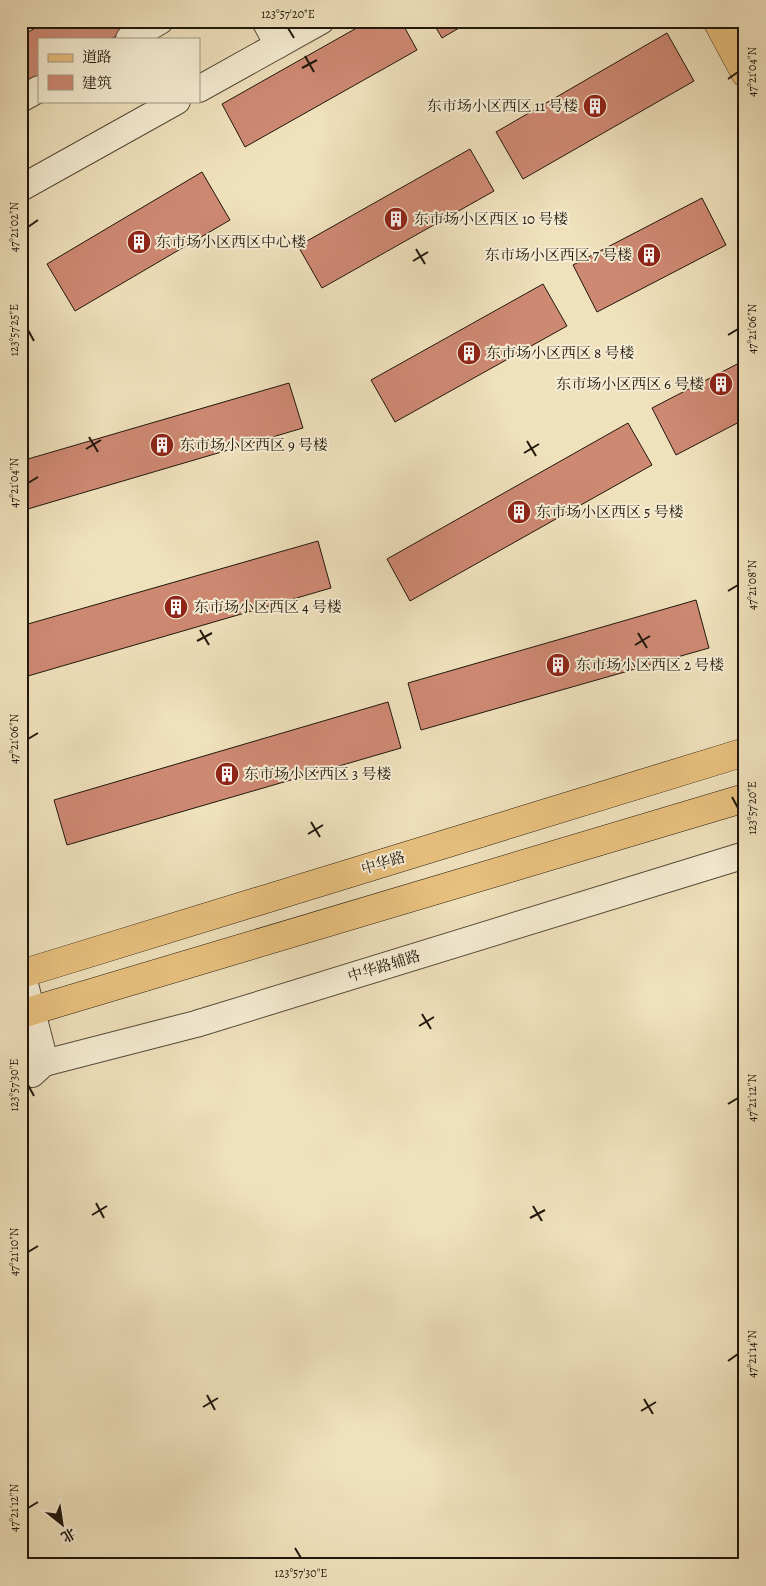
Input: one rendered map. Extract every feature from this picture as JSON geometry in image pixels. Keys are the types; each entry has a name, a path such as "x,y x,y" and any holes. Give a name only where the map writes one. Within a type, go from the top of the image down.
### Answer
{"main road":[{"path":"717,21 745,73"},
{"name":"中华路","path":"22,972 745,752"},
{"path":"27,1012 745,798"}],"street":[{"path":"131,38 160,21"},
{"path":"264,21 278,45"},
{"path":"200,88 321,21"},
{"path":"21,99 38,90"},
{"path":"21,188 175,102"},
{"name":"中华路辅路","path":"33,1065 196,1024 745,855"},
{"path":"21,1084 33,1065 22,972"}],"building":[{"path":"48,21 142,21 113,38 38,38 38,80 21,89 21,36"},
{"path":"369,21 401,21 417,50 245,147 222,104"},
{"path":"432,21 471,21 442,38"},
{"name":"东市场小区西区 11 号楼","path":"667,33 694,81 523,179 496,132"},
{"name":"东市场小区西区 10 号楼","path":"470,149 494,191 322,288 298,246"},
{"name":"东市场小区西区中心楼","path":"202,172 230,220 75,311 47,264"},
{"name":"东市场小区西区 7 号楼","path":"702,198 726,245 597,312 573,265"},
{"name":"东市场小区西区 8 号楼","path":"543,284 567,326 395,422 371,380"},
{"name":"东市场小区西区 6 号楼","path":"745,360 745,419 676,455 652,408"},
{"name":"东市场小区西区 9 号楼","path":"289,383 303,428 21,511 21,461"},
{"name":"东市场小区西区 5 号楼","path":"628,423 652,465 410,601 387,559"},
{"name":"东市场小区西区 4 号楼","path":"318,541 331,588 21,678 21,626"},
{"path":"745,577 745,599 739,578"},
{"name":"东市场小区西区 2 号楼","path":"696,600 709,648 421,730 408,683"},
{"name":"东市场小区西区 3 号楼","path":"388,702 401,748 67,845 54,800"}],"place":[{"name":"东市场小区西区 11 号楼","path":"595,106"},
{"name":"东市场小区西区 10 号楼","path":"396,219"},
{"name":"东市场小区西区中心楼","path":"139,242"},
{"name":"东市场小区西区 7 号楼","path":"649,255"},
{"name":"东市场小区西区 8 号楼","path":"469,353"},
{"name":"东市场小区西区 6 号楼","path":"721,384"},
{"name":"东市场小区西区 9 号楼","path":"162,445"},
{"name":"东市场小区西区 5 号楼","path":"519,512"},
{"name":"东市场小区西区 4 号楼","path":"176,607"},
{"name":"东市场小区西区 2 号楼","path":"558,665"},
{"name":"东市场小区西区 3 号楼","path":"227,774"}]}
